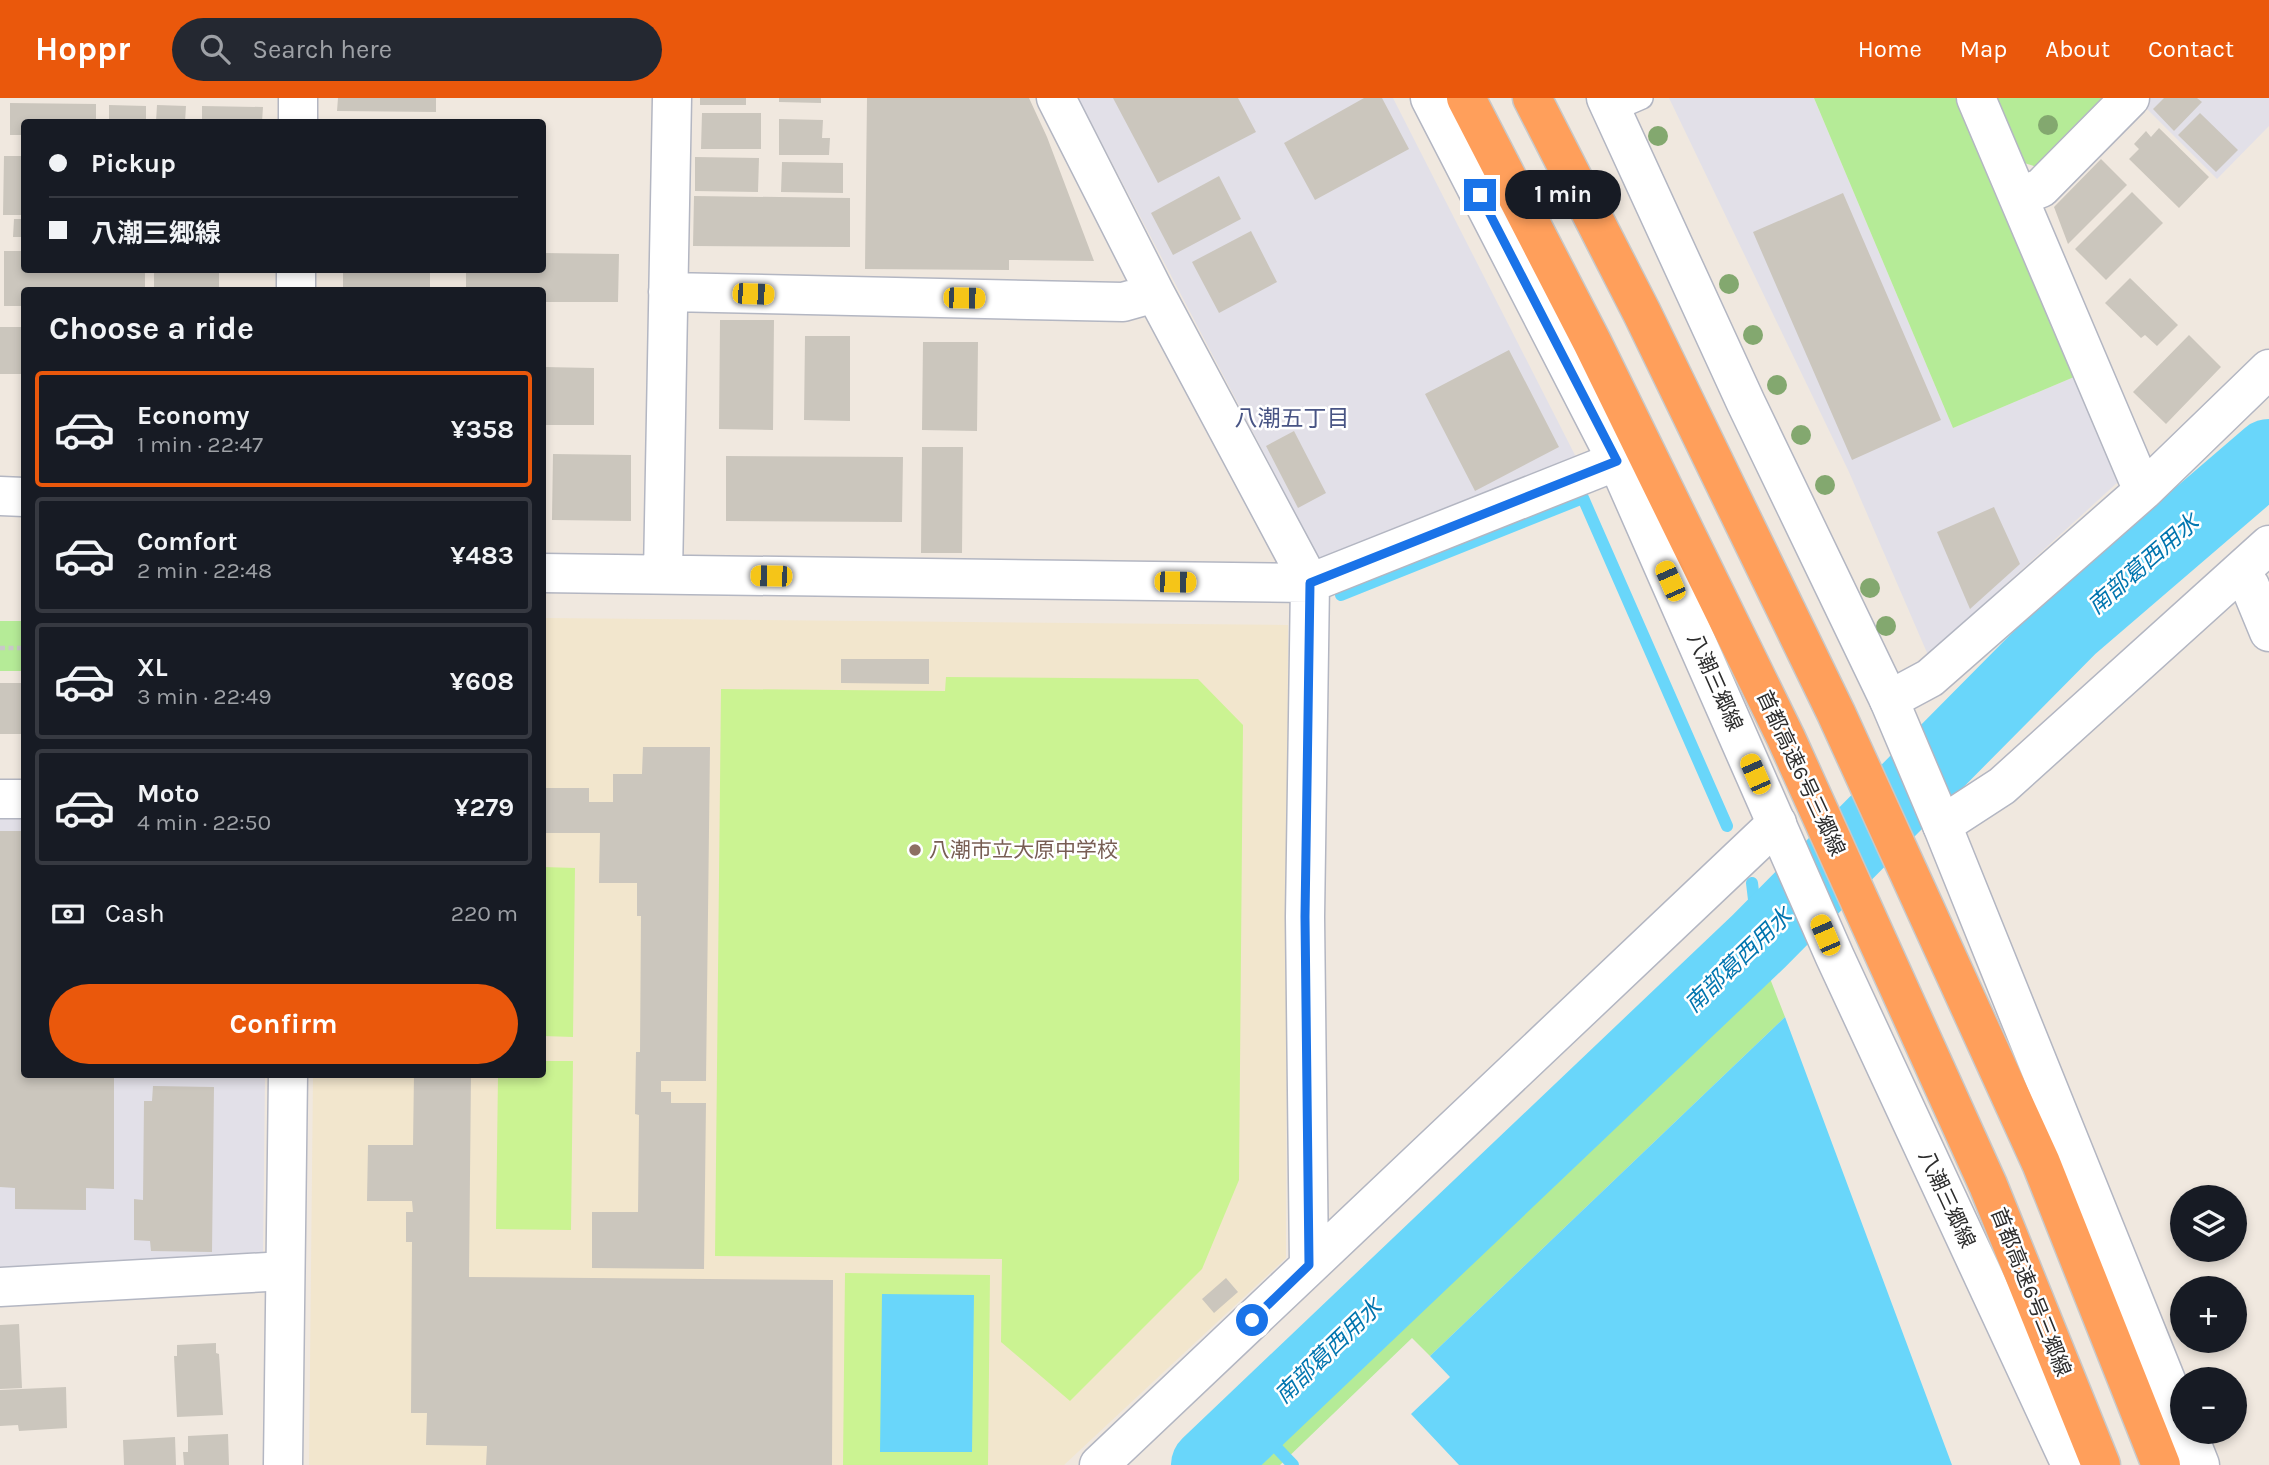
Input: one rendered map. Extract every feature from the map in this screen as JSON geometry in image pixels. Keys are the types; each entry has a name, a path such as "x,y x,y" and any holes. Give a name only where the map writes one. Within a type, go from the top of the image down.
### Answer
{"highway":[{"name":"首都高速6号三郷線","path":"1466,98 1592,342 1786,737 1989,1185 2101,1465"},
{"path":"1532,98 1642,313 1836,713 2041,1163 2161,1465"}],"street":[{"path":"298,98 298,119"},
{"path":"663,574 672,98"},
{"path":"1056,98 1155,293 1310,583 1305,917 1309,1265"},
{"name":"八潮三郷線","path":"1430,98 1617,461 1835,957 2071,1465"},
{"path":"1976,98 2143,491"},
{"path":"2018,197 2041,188 2130,98"},
{"path":"1620,102 1746,403 1889,700 2170,1390"},
{"path":"668,292 1123,302 1155,293"},
{"path":"1889,700 1930,678 2143,491 2269,369"},
{"path":"546,573 1310,583 1617,461"},
{"path":"0,496 21,496"},
{"path":"1942,825 2002,786 2269,545"},
{"path":"2240,573 2250,586 2269,632"},
{"path":"0,799 21,799"},
{"path":"1099,1465 1777,822"},
{"path":"283,1465 288,1078"},
{"path":"0,1287 285,1271"},
{"path":"2192,1444 2200,1465"}],"path":[{"path":"0,648 21,648"}],"shaded area":[{"path":"1078,98 1393,98 1578,461 1322,564"},
{"path":"1669,98 1814,98 1953,428 2074,377 2118,482 1928,655 1849,472"},
{"path":"2151,98 2269,98 2269,126 2217,179 2143,105"},
{"name":"八潮市立大原中学校","path":"546,618 1288,625 1286,1258 1064,1465 309,1465 313,1078 546,1078"},
{"path":"0,819 21,819 21,1078 265,1078 263,1257 0,1270"}],"green space":[{"path":"1814,98 1957,98 2074,377 1953,428"},
{"path":"1994,98 2110,98 2040,168 2021,162"},
{"path":"0,621 21,621 21,671 0,671"},
{"path":"946,677 1198,679 1243,725 1239,1180 1202,1269 1070,1401 1001,1342 1002,1259 715,1256 721,689 945,691"},
{"path":"546,867 575,868 573,1037 546,1036"},
{"path":"1764,963 1785,1017 1430,1356 1412,1338 1280,1465 1239,1465"},
{"path":"546,1061 573,1061 571,1230 496,1229 498,1078 546,1078"},
{"path":"845,1273 990,1275 988,1465 843,1465"}],"water":[{"path":"1785,1017 1952,1465 1459,1465 1411,1414 1450,1377 1430,1356"},
{"path":"882,1294 974,1295 972,1452 880,1452"}],"building":[{"path":"338,98 436,98 436,112 337,111"},
{"path":"700,98 746,98 746,105 700,105"},
{"path":"779,98 821,98 821,103 779,102"},
{"path":"867,98 1029,98 1047,137 1094,261 1009,260 1009,270 865,269"},
{"path":"1113,98 1238,98 1256,132 1158,183"},
{"path":"1364,98 1382,98 1409,149 1315,200 1284,143"},
{"path":"2164,98 2197,98 2202,102 2174,131 2153,109"},
{"path":"10,103 96,104 96,119 21,119 21,135 10,135"},
{"path":"109,105 146,106 146,119 109,119"},
{"path":"157,105 186,106 185,119 156,119"},
{"path":"202,106 263,107 262,119 202,119"},
{"path":"702,113 761,113 761,149 701,149"},
{"path":"2200,113 2238,150 2216,172 2178,135"},
{"path":"779,119 823,120 822,138 830,138 829,155 779,155"},
{"path":"2159,128 2209,177 2179,208 2129,159 2139,149 2134,144 2146,131 2151,137"},
{"path":"4,156 21,156 21,215 3,215"},
{"path":"695,157 759,158 758,192 695,191"},
{"path":"2101,159 2127,185 2068,244 2054,207"},
{"path":"782,162 843,163 843,193 781,192"},
{"path":"1219,176 1241,219 1173,255 1151,213"},
{"path":"2132,192 2163,223 2106,280 2075,249"},
{"path":"1843,193 1941,420 1852,460 1753,232"},
{"path":"694,196 850,198 850,247 693,246"},
{"path":"14,219 21,219 21,237 13,237"},
{"path":"1251,231 1277,282 1219,313 1192,262"},
{"path":"4,251 21,251 21,273 145,273 145,287 21,287 21,306 4,306"},
{"path":"546,253 619,254 618,302 546,302 546,287 466,287 466,273 546,273"},
{"path":"154,273 219,273 219,287 154,287"},
{"path":"343,273 430,273 430,287 343,287"},
{"path":"2130,278 2178,325 2157,346 2145,335 2141,338 2105,303"},
{"path":"720,320 774,320 773,430 719,429"},
{"path":"0,327 21,327 21,374 0,374"},
{"path":"2189,335 2221,367 2166,424 2133,392"},
{"path":"805,336 850,336 850,421 804,420"},
{"path":"923,342 978,342 977,431 922,430"},
{"path":"1509,350 1559,447 1475,491 1425,394"},
{"path":"546,367 594,368 594,425 546,425"},
{"path":"1294,431 1326,493 1298,508 1266,446"},
{"path":"922,447 963,447 962,553 921,553"},
{"path":"553,454 631,455 631,521 552,520"},
{"path":"726,456 903,457 902,522 726,521"},
{"path":"1994,507 2020,564 1970,609 1937,532"},
{"path":"841,659 929,659 929,684 841,683"},
{"path":"0,683 21,683 21,734 0,734"},
{"path":"643,747 710,747 706,1081 661,1081 661,1092 671,1092 671,1103 706,1103 704,1269 592,1268 592,1212 638,1212 639,1115 635,1114 636,1052 640,1052 641,916 637,916 637,883 599,883 600,833 546,833 546,788 589,788 589,802 613,802 613,774 642,774"},
{"path":"0,831 21,831 21,1078 114,1078 114,1189 86,1188 86,1210 15,1209 15,1188 0,1187"},
{"path":"414,1078 471,1078 469,1277 833,1280 832,1465 486,1465 487,1446 426,1445 427,1413 411,1413 412,1242 406,1242 406,1212 413,1212 412,1201 367,1201 368,1145 413,1145"},
{"path":"153,1086 214,1087 212,1252 151,1251 150,1241 134,1240 134,1199 143,1200 144,1101 152,1101"},
{"path":"1226,1278 1238,1292 1214,1313 1202,1299"},
{"path":"19,1324 22,1388 0,1389 0,1325"},
{"path":"216,1343 223,1415 177,1417 174,1356 177,1356 177,1345"},
{"path":"66,1387 67,1428 19,1431 18,1425 0,1426 0,1390"},
{"path":"228,1434 229,1465 184,1465 183,1452 188,1452 188,1436"},
{"path":"175,1437 176,1465 124,1465 123,1440"}],"waterway":[{"name":"南部葛西用水","path":"1208,1465 1759,941 2070,627 2269,456"},
{"path":"1341,595 1583,498 1727,826"},
{"path":"1752,883 1759,941"},
{"path":"1252,1422 1293,1465"}],"place":[{"name":"八潮市立大原中学校","path":"915,850"}],"district":[{"name":"八潮五丁目","path":"1292,418"}],"route":[{"path":"1252,1320 1309,1265 1305,917 1310,583 1617,461 1480,195"}]}
